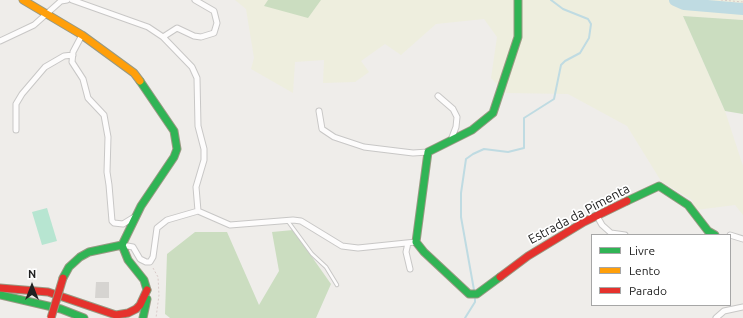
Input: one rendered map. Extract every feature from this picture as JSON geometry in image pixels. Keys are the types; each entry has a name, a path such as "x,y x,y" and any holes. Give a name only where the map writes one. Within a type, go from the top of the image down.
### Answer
{"street":[{"path":"23,0 82,35 134,73 174,131 177,149 174,157 141,206 122,244 128,260 144,280 147,290 147,300 143,317"},
{"path":"0,40 30,27 61,1 67,0"},
{"path":"72,0 148,27 162,37 192,67 197,78 198,126 204,149 204,160 196,187 198,211"},
{"path":"162,37 176,28 201,37 214,33 217,23 214,11 195,0"},
{"path":"319,111 322,129 334,137 364,147 413,153 428,152 472,130 493,113 518,37 518,0"},
{"path":"82,35 73,54 72,62 83,79 88,98 104,115 106,124 106,172 109,185 112,221 114,223 123,224 137,215"},
{"path":"16,130 16,104 22,94 45,67 64,56 73,54"},
{"path":"438,96 453,109 457,117 456,127 450,141"},
{"path":"51,318 63,278 70,267 80,257 89,252 122,244 133,247 140,259 150,262 153,257 157,228 167,220 198,211 230,224 287,220 306,224 342,246 358,248 416,242 428,152"},
{"name":"Estrada da Pimenta","path":"416,242 424,252 469,294 477,294 528,256 597,216 659,186 688,205 708,232 713,234"},
{"path":"597,216 602,225 611,233 618,234"},
{"path":"731,235 743,239"},
{"path":"408,243 406,252 410,269"},
{"path":"0,288 48,292 116,315 128,313 136,309"},
{"path":"0,288 52,297 73,303 106,318"},
{"path":"131,318 140,305 147,290"},
{"path":"0,295 36,302 92,318"},
{"path":"716,318 724,311 743,307"},
{"path":"70,312 84,318"}],"lane":[{"path":"287,220 312,254 326,267 337,285"}],"path":[{"path":"721,0 743,2"},
{"path":"150,262 158,277 159,295 156,318"}],"green space":[{"path":"235,0 743,0 743,20 683,16 725,111 743,166 743,215 735,205 696,210 692,200 661,181 627,126 568,94 506,93 491,78 497,37 484,19 436,24 401,55 385,44 361,61 369,72 355,82 323,83 324,60 295,62 293,93 251,69 254,58 246,9"},
{"path":"268,0 321,0 308,18 264,6"},
{"path":"683,16 743,20 743,114 725,111"},
{"path":"47,208 57,241 42,245 32,212"},
{"path":"293,230 331,284 316,318 170,318 165,314 167,254 195,232 227,232 259,305 279,271 272,232"}],"building":[{"path":"96,282 109,282 109,298 95,298"}],"waterway":[{"path":"474,290 461,217 461,193 466,159 484,149 508,152 524,148 524,118 554,99 561,65 565,61 580,53 589,38 591,24 588,19 563,9 551,0"},
{"path":"675,0 684,4 743,9"},
{"path":"465,318 475,302 475,299"}],"traffic: fast":[{"path":"500,277 477,294 469,294 424,252 416,242 428,152 472,130 493,113 518,37 518,0"},
{"path":"140,81 174,131 177,149 174,157 141,206 122,245 128,260 144,280 147,290"},
{"path":"627,201 659,186 688,205 708,231 713,234"},
{"path":"63,278 69,267 80,257 89,252 122,245"},
{"path":"0,295 61,309 84,318"},
{"path":"143,318 147,299"}],"traffic: slow":[{"path":"23,0 82,35 134,73 140,81"}],"traffic: jam":[{"path":"500,277 528,256 584,222 627,201"},
{"path":"51,318 63,278"},
{"path":"0,288 48,292 116,315 128,313 136,309 140,305 147,290"}]}
